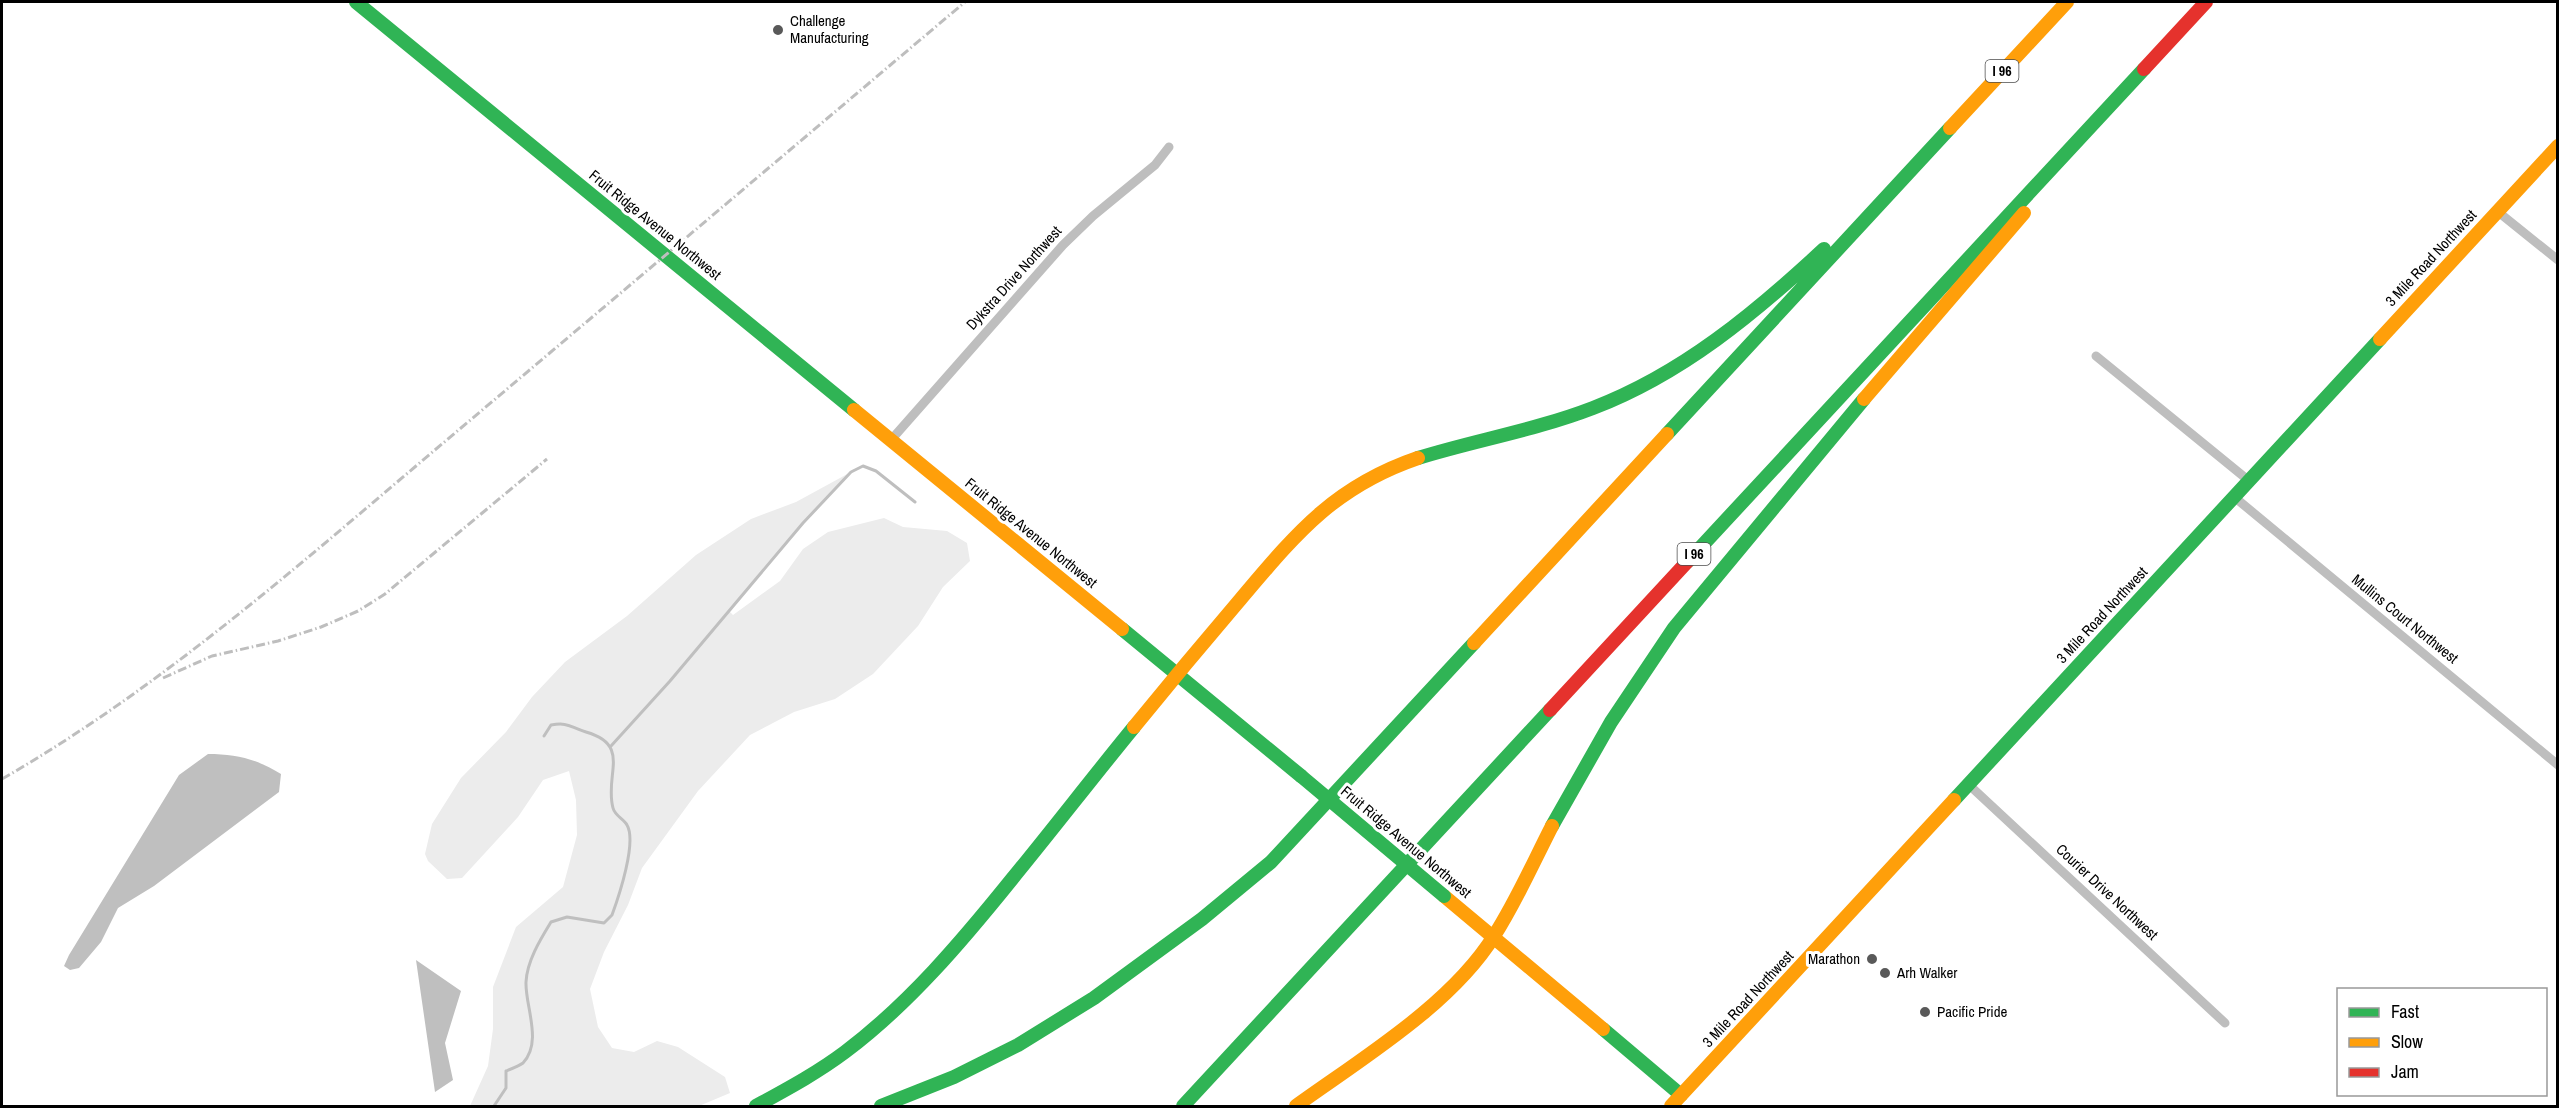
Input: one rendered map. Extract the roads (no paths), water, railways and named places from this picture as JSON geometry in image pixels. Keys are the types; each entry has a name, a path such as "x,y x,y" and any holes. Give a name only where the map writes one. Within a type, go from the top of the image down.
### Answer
{"main road":[{"name":"Fruit Ridge Avenue Northwest","path":"356,2 1301,776 1681,1095"},
{"name":"I 96","path":"881,1107 976,1067 1069,1016 1166,949 1216,910 1271,862 2067,2"},
{"name":"I 96","path":"1183,1107 2206,2"},
{"path":"1296,1107 1440,998 1494,937 1560,811 1611,722 1674,628 1843,423 2206,2"},
{"path":"756,1107 831,1063 886,1021 937,968 1012,879 1176,673 1299,532 1334,500 1391,467 1554,422 1594,408 1684,363 1720,340 1777,293 1951,126"},
{"name":"3 Mile Road Northwest","path":"1671,1107 2558,146"}],"street":[{"name":"Dykstra Drive Northwest","path":"891,440 1063,245 1093,216 1155,165 1169,147"},
{"path":"2497,211 2558,260"},
{"path":"2096,356 2248,480"},
{"name":"Mullins Court Northwest","path":"2233,496 2558,765"},
{"name":"Courier Drive Northwest","path":"1968,784 2224,1023"}],"waterway":[{"path":"611,746 670,681 803,523 851,472 863,466 876,471 915,502"},
{"path":"494,1106 506,1088 506,1071 523,1063 532,1045 532,1024 526,982 531,959 539,943 551,922 567,917 604,923 612,915 622,883 630,844 627,825 613,808 611,796 613,762 608,745 600,738 566,725 551,725 544,736"}],"railway":[{"path":"2,779 118,705 229,622 965,2"},
{"path":"163,678 212,656 278,641 321,627 358,611 385,594 547,459"}],"place":[{"name":"Challenge Manufacturing","path":"778,30"},
{"name":"Marathon","path":"1872,959"},
{"name":"Arh Walker","path":"1885,973"},
{"name":"Pacific Pride","path":"1925,1012"}]}
